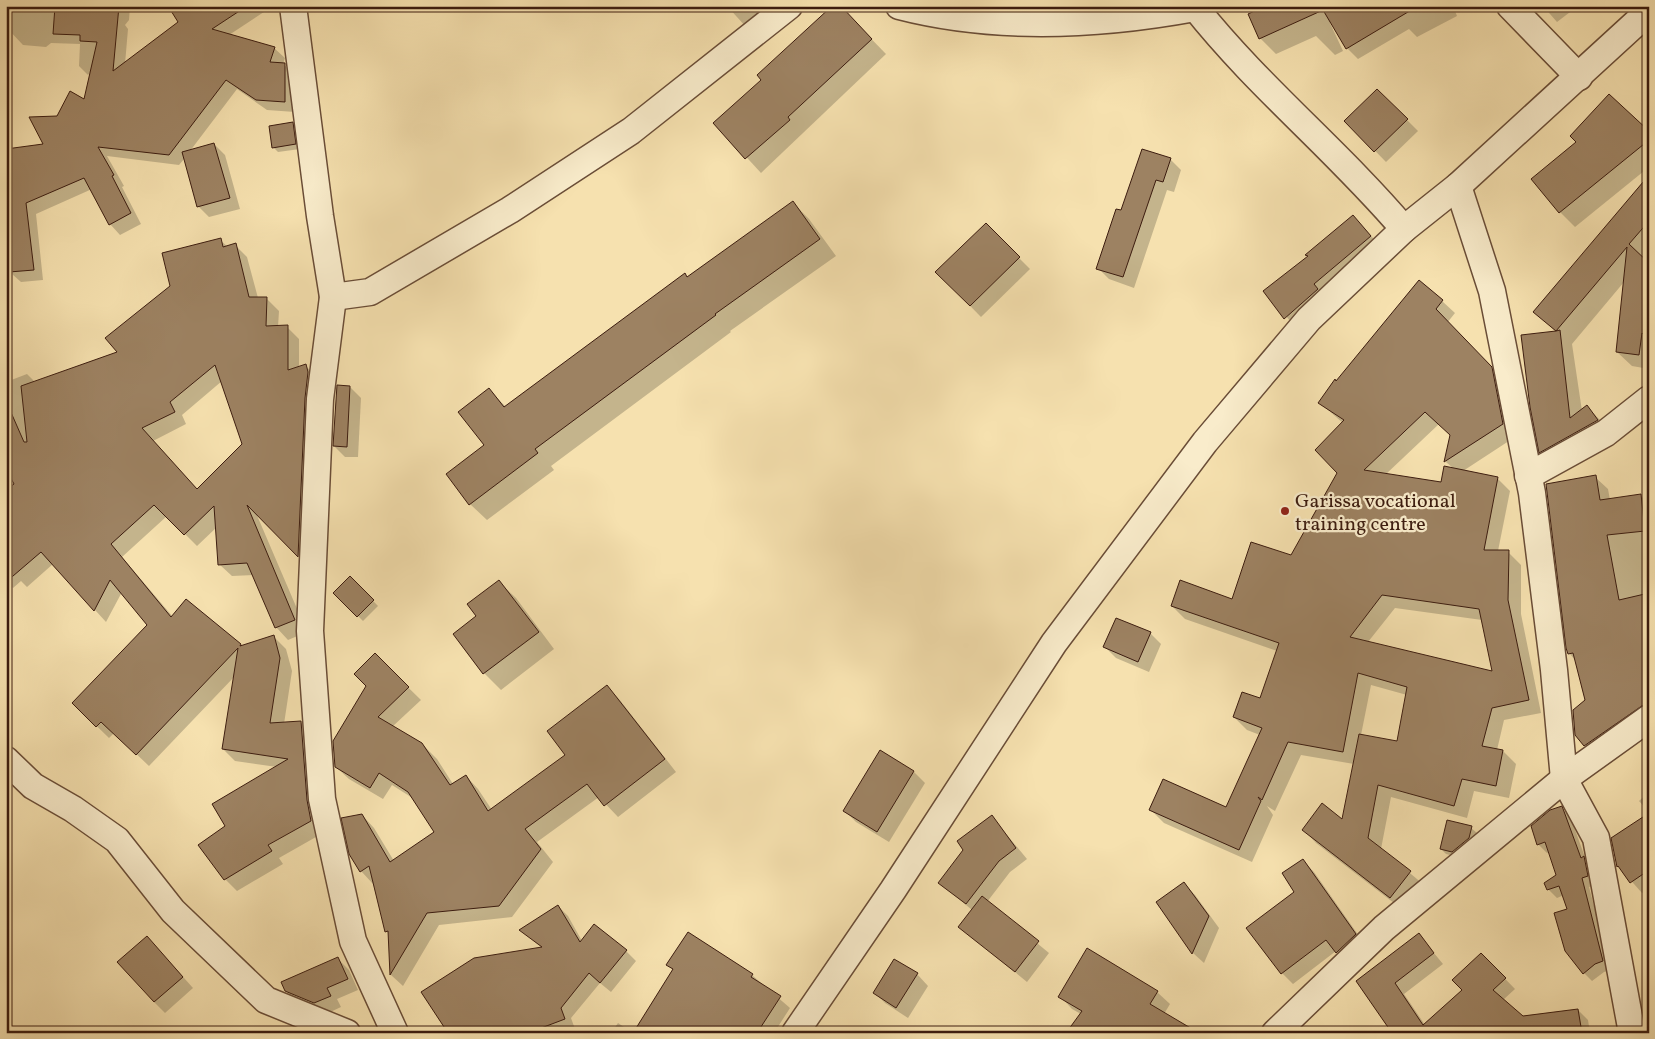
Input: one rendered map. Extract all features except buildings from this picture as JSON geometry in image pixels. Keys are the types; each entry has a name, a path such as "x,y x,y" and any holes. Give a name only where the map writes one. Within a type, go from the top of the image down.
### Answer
{"street":[{"path":"293,6 320,216 333,297 320,399 310,631 322,799 353,941 395,1033"},
{"path":"333,297 370,292 510,210 631,132 789,6"},
{"path":"899,6 938,16 1002,23 1148,16 1194,7 1231,49 1370,188 1404,229"},
{"path":"1510,6 1579,77"},
{"path":"795,1033 893,890 1054,643 1205,442 1309,319 1404,229 1458,186 1649,11"},
{"path":"1458,186 1492,291 1528,476 1554,670 1564,779 1596,838 1632,1033"},
{"path":"1528,476 1606,433 1649,399"},
{"path":"1275,1033 1384,928 1564,779 1649,718"},
{"path":"6,760 33,786 73,809 117,840 173,911 266,1000 348,1033"}],"place":[{"name":"Garissa vocational training centre","path":"1285,511"}]}
